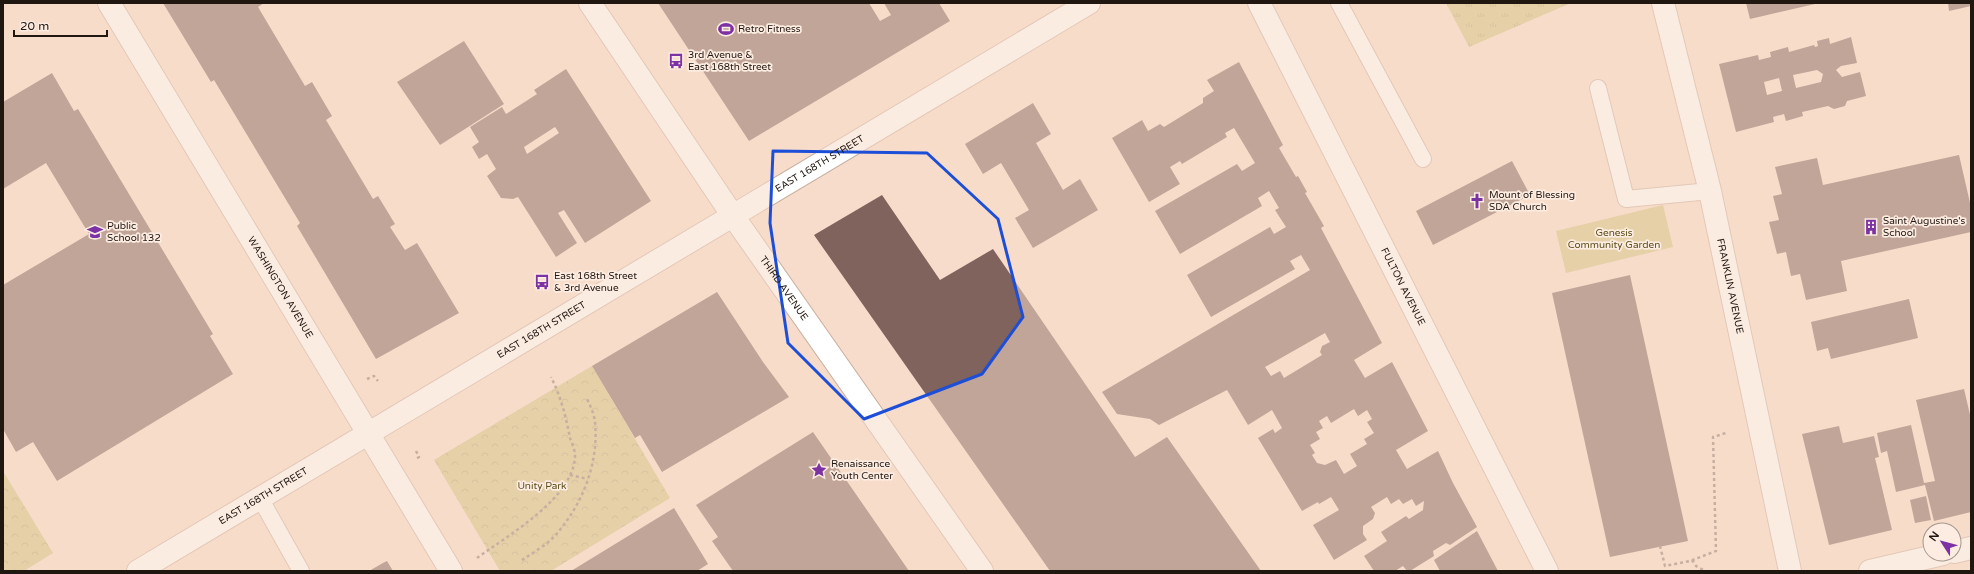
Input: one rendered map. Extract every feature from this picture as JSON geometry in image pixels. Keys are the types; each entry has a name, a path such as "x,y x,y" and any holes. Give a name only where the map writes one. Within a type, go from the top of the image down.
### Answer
{"street":[{"name":"WASHINGTON AVENUE","path":"109,3 452,571"},
{"name":"THIRD AVENUE","path":"590,3 733,216 982,571"},
{"name":"EAST 168TH STREET","path":"138,571 1089,3"},
{"name":"FULTON AVENUE","path":"1259,3 1547,571"},
{"name":"FRANKLIN AVENUE","path":"1663,3 1710,190 1790,571"},
{"path":"1870,571 1922,559"}],"lane":[{"path":"1339,3 1423,159"},
{"path":"1598,88 1626,199 1710,190"},
{"path":"260,498 301,571"}],"path":[{"path":"365,380 374,376 378,381"},
{"path":"477,558 542,511 554,500 570,475 575,456 565,414 551,377"},
{"path":"522,560 558,534 579,504 588,479 595,441 595,422 586,396"},
{"path":"1660,546 1665,566 1692,560 1716,551 1713,437 1726,433"},
{"path":"414,461 419,457 416,451"},
{"path":"570,475 588,479"},
{"path":"1692,560 1696,566 1705,571"}],"highlighted area":[{"path":"773,151 927,153 998,219 1023,317 982,374 864,419 788,343 770,223"}],"green space":[{"path":"1446,3 1571,3 1469,47"},
{"name":"Genesis Community Garden","path":"1663,205 1673,247 1566,273 1556,231"},
{"name":"Unity Park","path":"592,366 670,498 551,571 500,571 434,460"},
{"path":"3,471 53,553 24,571 3,571"}],"building":[{"path":"163,3 264,3 258,7 305,86 312,82 332,116 326,120 373,199 378,196 395,224 390,227 405,250 417,243 459,313 376,359 297,226 300,223 214,80 211,82"},
{"path":"658,3 869,3 880,21 891,15 884,3 939,3 950,21 749,141"},
{"path":"1746,3 1815,3 1815,4 1750,19"},
{"path":"1948,3 1971,3 1971,6 1949,11"},
{"path":"1851,37 1857,63 1841,66 1836,70 1842,77 1860,72 1866,96 1847,101 1845,106 1834,109 1828,106 1802,112 1803,116 1786,121 1784,114 1773,117 1774,122 1736,132 1719,64 1758,55 1759,60 1771,57 1770,52 1788,47 1789,52 1814,45 1815,47 1818,46 1817,41 1829,38 1830,44","holes":["1817,70 1823,74 1821,82 1796,88 1793,75","1779,78 1782,91 1767,95 1764,82"]},
{"path":"464,41 504,104 440,145 397,82"},
{"path":"1239,62 1283,145 1279,148 1296,177 1298,176 1307,192 1305,193 1324,226 1321,228 1382,343 1354,360 1365,378 1392,362 1428,431 1396,450 1407,469 1438,451 1453,483 1477,527 1450,545 1446,543 1433,551 1434,556 1410,571 1407,571 1403,566 1395,571 1374,571 1364,556 1387,541 1381,532 1406,516 1409,519 1423,510 1424,501 1416,506 1412,499 1403,504 1399,499 1391,504 1387,497 1371,507 1375,513 1373,519 1363,526 1363,534 1367,540 1334,560 1313,525 1339,510 1331,497 1302,511 1258,438 1273,429 1275,433 1282,428 1272,410 1248,425 1227,390 1159,425 1150,419 1117,414 1102,392 1310,270 1301,255 1290,261 1295,269 1211,317 1187,275 1270,227 1274,234 1286,227 1275,210 1279,208 1269,191 1258,198 1262,206 1180,254 1155,211 1237,164 1242,171 1255,163 1234,128 1225,133 1227,137 1182,164 1180,161 1170,167 1180,184 1149,202 1112,138 1142,120 1148,131 1160,124 1164,127 1203,103 1203,98 1214,91 1207,80","holes":["1325,333 1330,342 1322,346 1320,352 1322,355 1284,378 1280,371 1271,376 1265,367","1354,409 1358,416 1367,410 1372,419 1367,422 1374,433 1364,439 1367,444 1350,454 1357,466 1344,474 1336,460 1325,465 1317,463 1312,455 1315,453 1310,445 1320,439 1316,432 1323,428 1319,421 1327,416 1331,423"]},
{"path":"566,69 651,201 585,243 564,210 558,213 577,243 556,257 518,197 513,199 501,198 487,176 496,169 487,154 479,159 472,147 479,142 470,127 502,107 506,114 537,94 534,90","holes":["555,127 559,133 527,154 524,147"]},
{"path":"52,73 74,111 78,109 213,334 210,336 233,374 57,481 33,442 16,452 3,429 3,285 89,234 46,163 3,189 3,102"},
{"path":"1033,103 1051,134 1036,143 1063,190 1080,179 1098,210 1033,248 1015,218 1029,210 1001,163 983,174 965,144"},
{"name":"Saint Augustine's School","path":"1959,155 1971,207 1971,232 1841,261 1847,291 1806,300 1800,274 1791,276 1786,252 1777,254 1769,222 1779,220 1773,196 1782,194 1775,167 1817,158 1823,185"},
{"name":"Mount of Blessing SDA Church","path":"1512,161 1530,195 1433,245 1416,211"},
{"path":"882,195 940,280 993,249 1135,457 1167,437 1261,571 1050,571 814,235"},
{"path":"1630,275 1688,541 1610,557 1552,293"},
{"path":"717,292 763,362 789,397 662,472 640,435 635,438 592,366"},
{"path":"1909,299 1918,338 1831,359 1828,348 1817,351 1811,322"},
{"path":"1964,389 1971,419 1971,512 1934,521 1925,485 1896,492 1887,451 1881,453 1877,433 1911,425 1924,483 1935,481 1916,400"},
{"path":"1839,426 1843,443 1874,436 1879,457 1875,458 1892,530 1829,545 1802,434"},
{"path":"813,432 909,571 733,571 712,541 718,537 696,505"},
{"path":"1926,496 1931,520 1915,523 1910,500"},
{"path":"674,508 708,564 697,571 571,571"},
{"path":"1477,531 1498,571 1440,571 1434,560"},
{"path":"387,561 393,571 369,571 383,563"}],"place":[{"name":"Retro Fitness","path":"726,29"},
{"name":"3rd Avenue & East 168th Street","path":"676,61"},
{"name":"Mount of Blessing SDA Church","path":"1477,201"},
{"name":"Saint Augustine's School","path":"1871,227"},
{"name":"Public School 132","path":"95,232"},
{"name":"East 168th Street & 3rd Avenue","path":"542,282"},
{"name":"Renaissance Youth Center","path":"819,470"}]}
